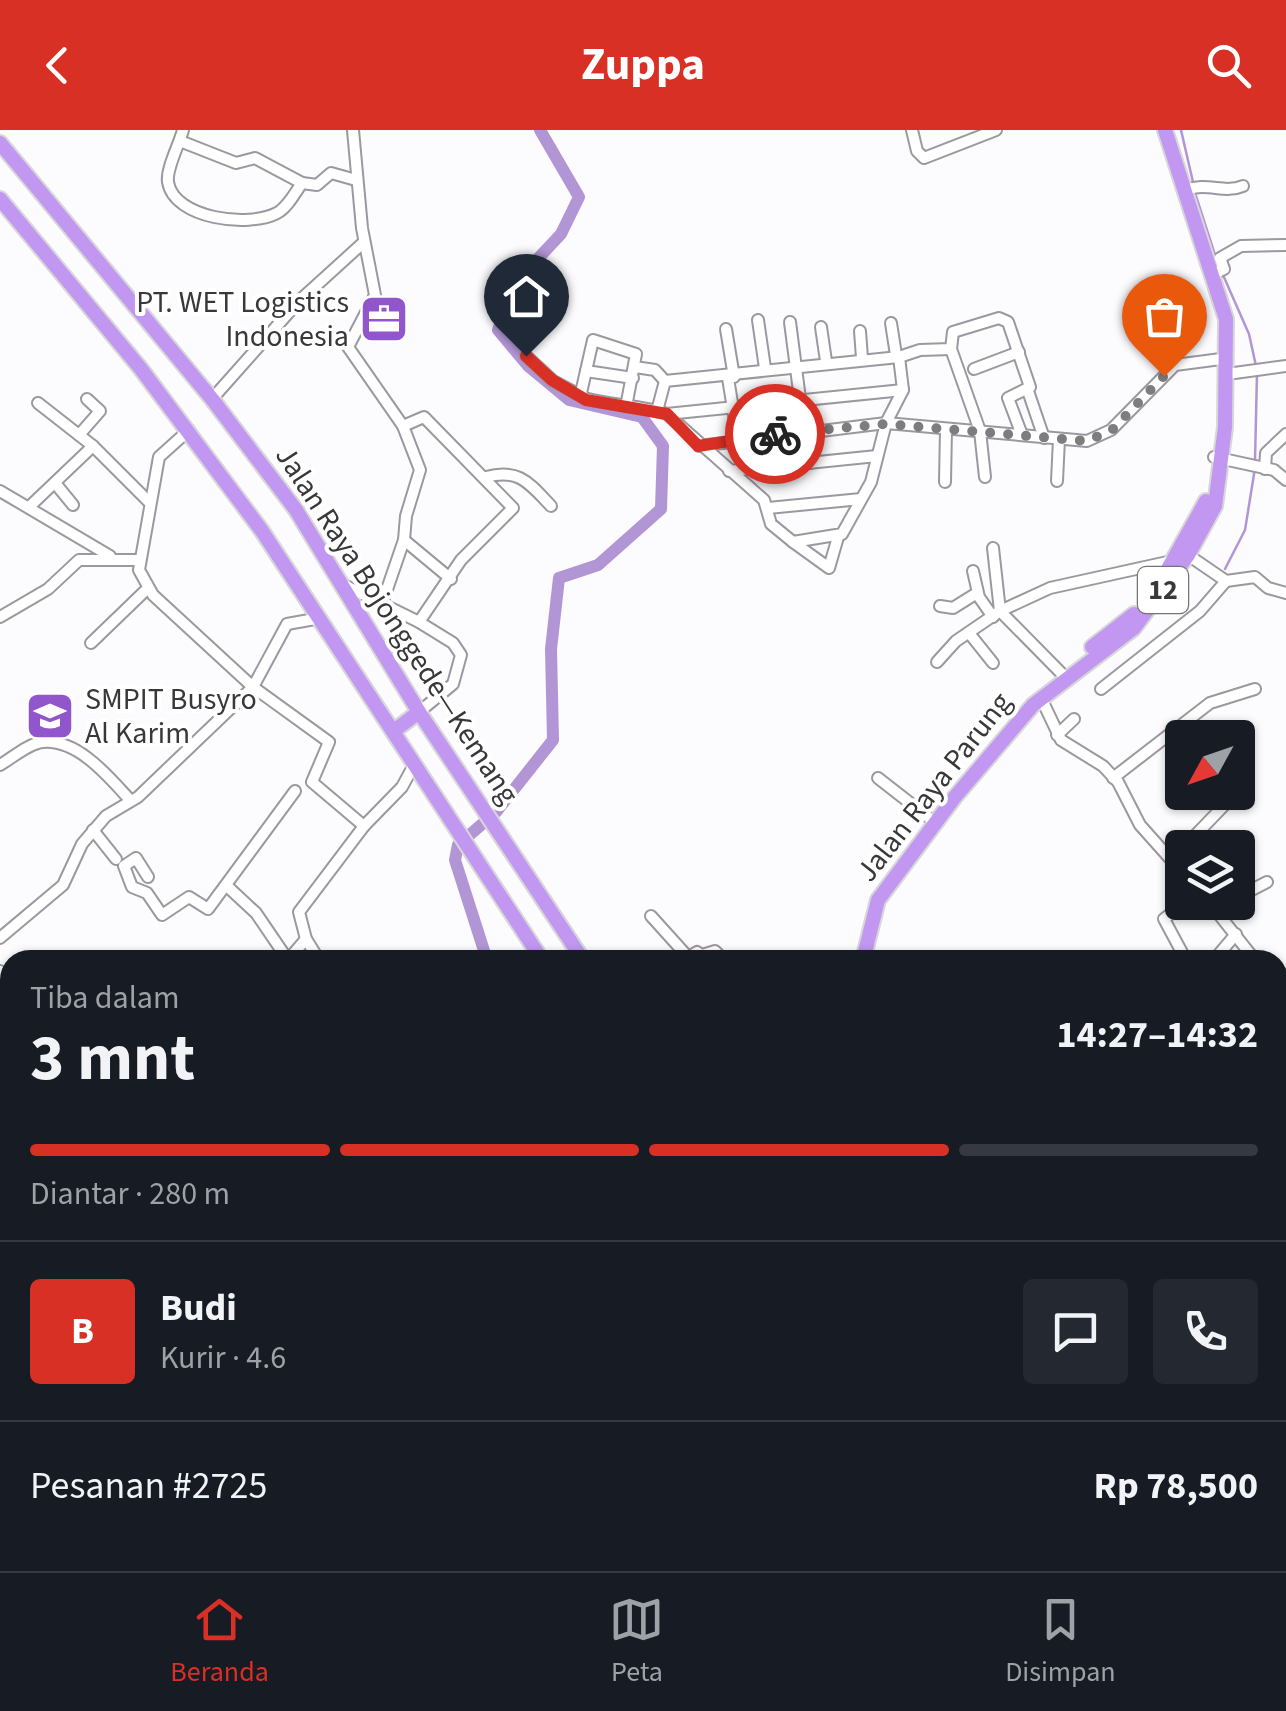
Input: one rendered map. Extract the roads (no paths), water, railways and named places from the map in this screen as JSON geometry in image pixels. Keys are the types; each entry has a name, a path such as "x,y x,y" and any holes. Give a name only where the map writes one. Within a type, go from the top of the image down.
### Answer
{"highway":[{"name":"Jalan Raya Parung","path":"857,950 871,897 928,818 995,734 1126,623 1172,561 1206,502 1218,458 1227,374 1226,319 1219,272 1190,188 1160,130"},
{"name":"Jalan Raya Parung","path":"865,950 872,913 888,884 986,756 1062,674 1134,628 1188,555 1215,506 1221,359 1215,297 1160,130"},
{"name":"Jalan Raya Bojonggede—Kemang","path":"0,143 212,399 296,510 418,712 576,950"},
{"name":"Jalan Raya Bojonggede—Kemang","path":"0,198 189,430 262,531 535,950"},
{"path":"395,730 418,712"}],"street":[{"path":"354,130 364,242 376,295 348,347 403,426 420,470 406,516 404,540 382,601"},
{"path":"912,130 917,151 924,158 996,130"},
{"path":"302,183 281,212 264,218 192,213 170,195 166,176 182,135 236,163 255,158 302,183 317,185 330,173 356,180"},
{"path":"1190,188 1210,184 1229,190 1243,186"},
{"path":"212,399 299,301 364,242"},
{"path":"1219,272 1220,258 1235,248 1286,245"},
{"path":"985,477 980,431 950,349 953,332 1005,318 1044,438"},
{"path":"758,320 765,368"},
{"path":"790,322 800,398"},
{"path":"662,412 764,499 770,524 828,568 838,537 861,498 902,390 892,323"},
{"path":"821,328 826,361"},
{"path":"726,330 738,440"},
{"path":"860,331 862,358"},
{"path":"583,396 594,340 631,350 637,356 626,407"},
{"path":"665,380 731,377 796,364 950,349"},
{"path":"974,368 1019,352"},
{"path":"526,356 552,380 583,396 662,412 902,390"},
{"path":"698,446 790,432 886,424 1087,441 1105,435 1170,369 1183,362 1221,359"},
{"path":"1227,374 1257,373 1286,366"},
{"path":"586,372 656,370 665,380 662,412"},
{"path":"1022,435 1008,398 1028,391"},
{"path":"80,435 100,411 88,398"},
{"path":"786,401 790,432"},
{"path":"38,403 80,435 148,500"},
{"path":"403,426 422,415 454,452 486,477 513,508 462,560 419,622"},
{"path":"945,482 946,429"},
{"path":"189,430 159,457 148,500 140,560 147,590 253,687 330,742 312,782 364,826"},
{"path":"805,431 810,462"},
{"path":"1257,468 1286,434"},
{"path":"1057,480 1059,439"},
{"path":"29,506 92,446"},
{"path":"728,471 877,456"},
{"path":"1218,458 1278,472 1286,480"},
{"path":"486,477 510,472 521,476 551,506"},
{"path":"54,483 73,505"},
{"path":"0,491 116,559"},
{"path":"768,508 861,498"},
{"path":"793,542 838,537"},
{"path":"404,540 451,578"},
{"path":"993,548 997,614"},
{"path":"1188,555 1218,575 1256,577 1268,588 1286,593"},
{"path":"0,617 48,589 74,562 97,557 140,560"},
{"path":"937,662 997,614 1050,588 1172,561"},
{"path":"973,571 977,593 1062,674"},
{"path":"1101,689 1200,611 1218,575"},
{"path":"344,585 419,622 454,644 462,654 453,684 418,712"},
{"path":"91,644 147,590"},
{"path":"940,606 953,608 977,593"},
{"path":"0,938 63,885 93,830 253,687 287,624 315,619"},
{"path":"969,633 993,663"},
{"path":"1113,778 1210,703 1255,688"},
{"path":"1041,698 1055,730 1113,778 1140,825 1165,853"},
{"path":"1055,730 1074,719"},
{"path":"0,765 36,744 52,743 95,763 130,800"},
{"path":"313,950 299,912 364,826 402,787 415,763"},
{"path":"878,778 928,818"},
{"path":"148,877 136,858 124,866 132,888 146,893 165,916 189,898 208,910 294,791"},
{"path":"1200,830 1220,810"},
{"path":"93,830 116,859"},
{"path":"1255,888 1267,882"},
{"path":"228,887 256,913 281,950"},
{"path":"651,916 679,950"},
{"path":"1165,918 1181,950"},
{"path":"1224,920 1248,950"},
{"path":"1222,950 1236,934"},
{"path":"296,950 306,938"}],"waterway":[{"path":"484,950 455,860 458,845 496,812 553,740 551,649 559,578 598,565 661,509 663,446 642,417 569,400 528,366 498,330 515,283 561,234 579,197 540,130"},
{"path":"1181,130 1193,182"},
{"path":"1194,190 1216,258"},
{"path":"1223,275 1249,334 1256,366"},
{"path":"1255,460 1257,374"},
{"path":"1225,569 1245,530 1255,468"}],"place":[{"name":"PT. WET Logistics Indonesia","path":"384,319"},
{"name":"SMPIT Busyro Al Karim","path":"50,716"}]}
